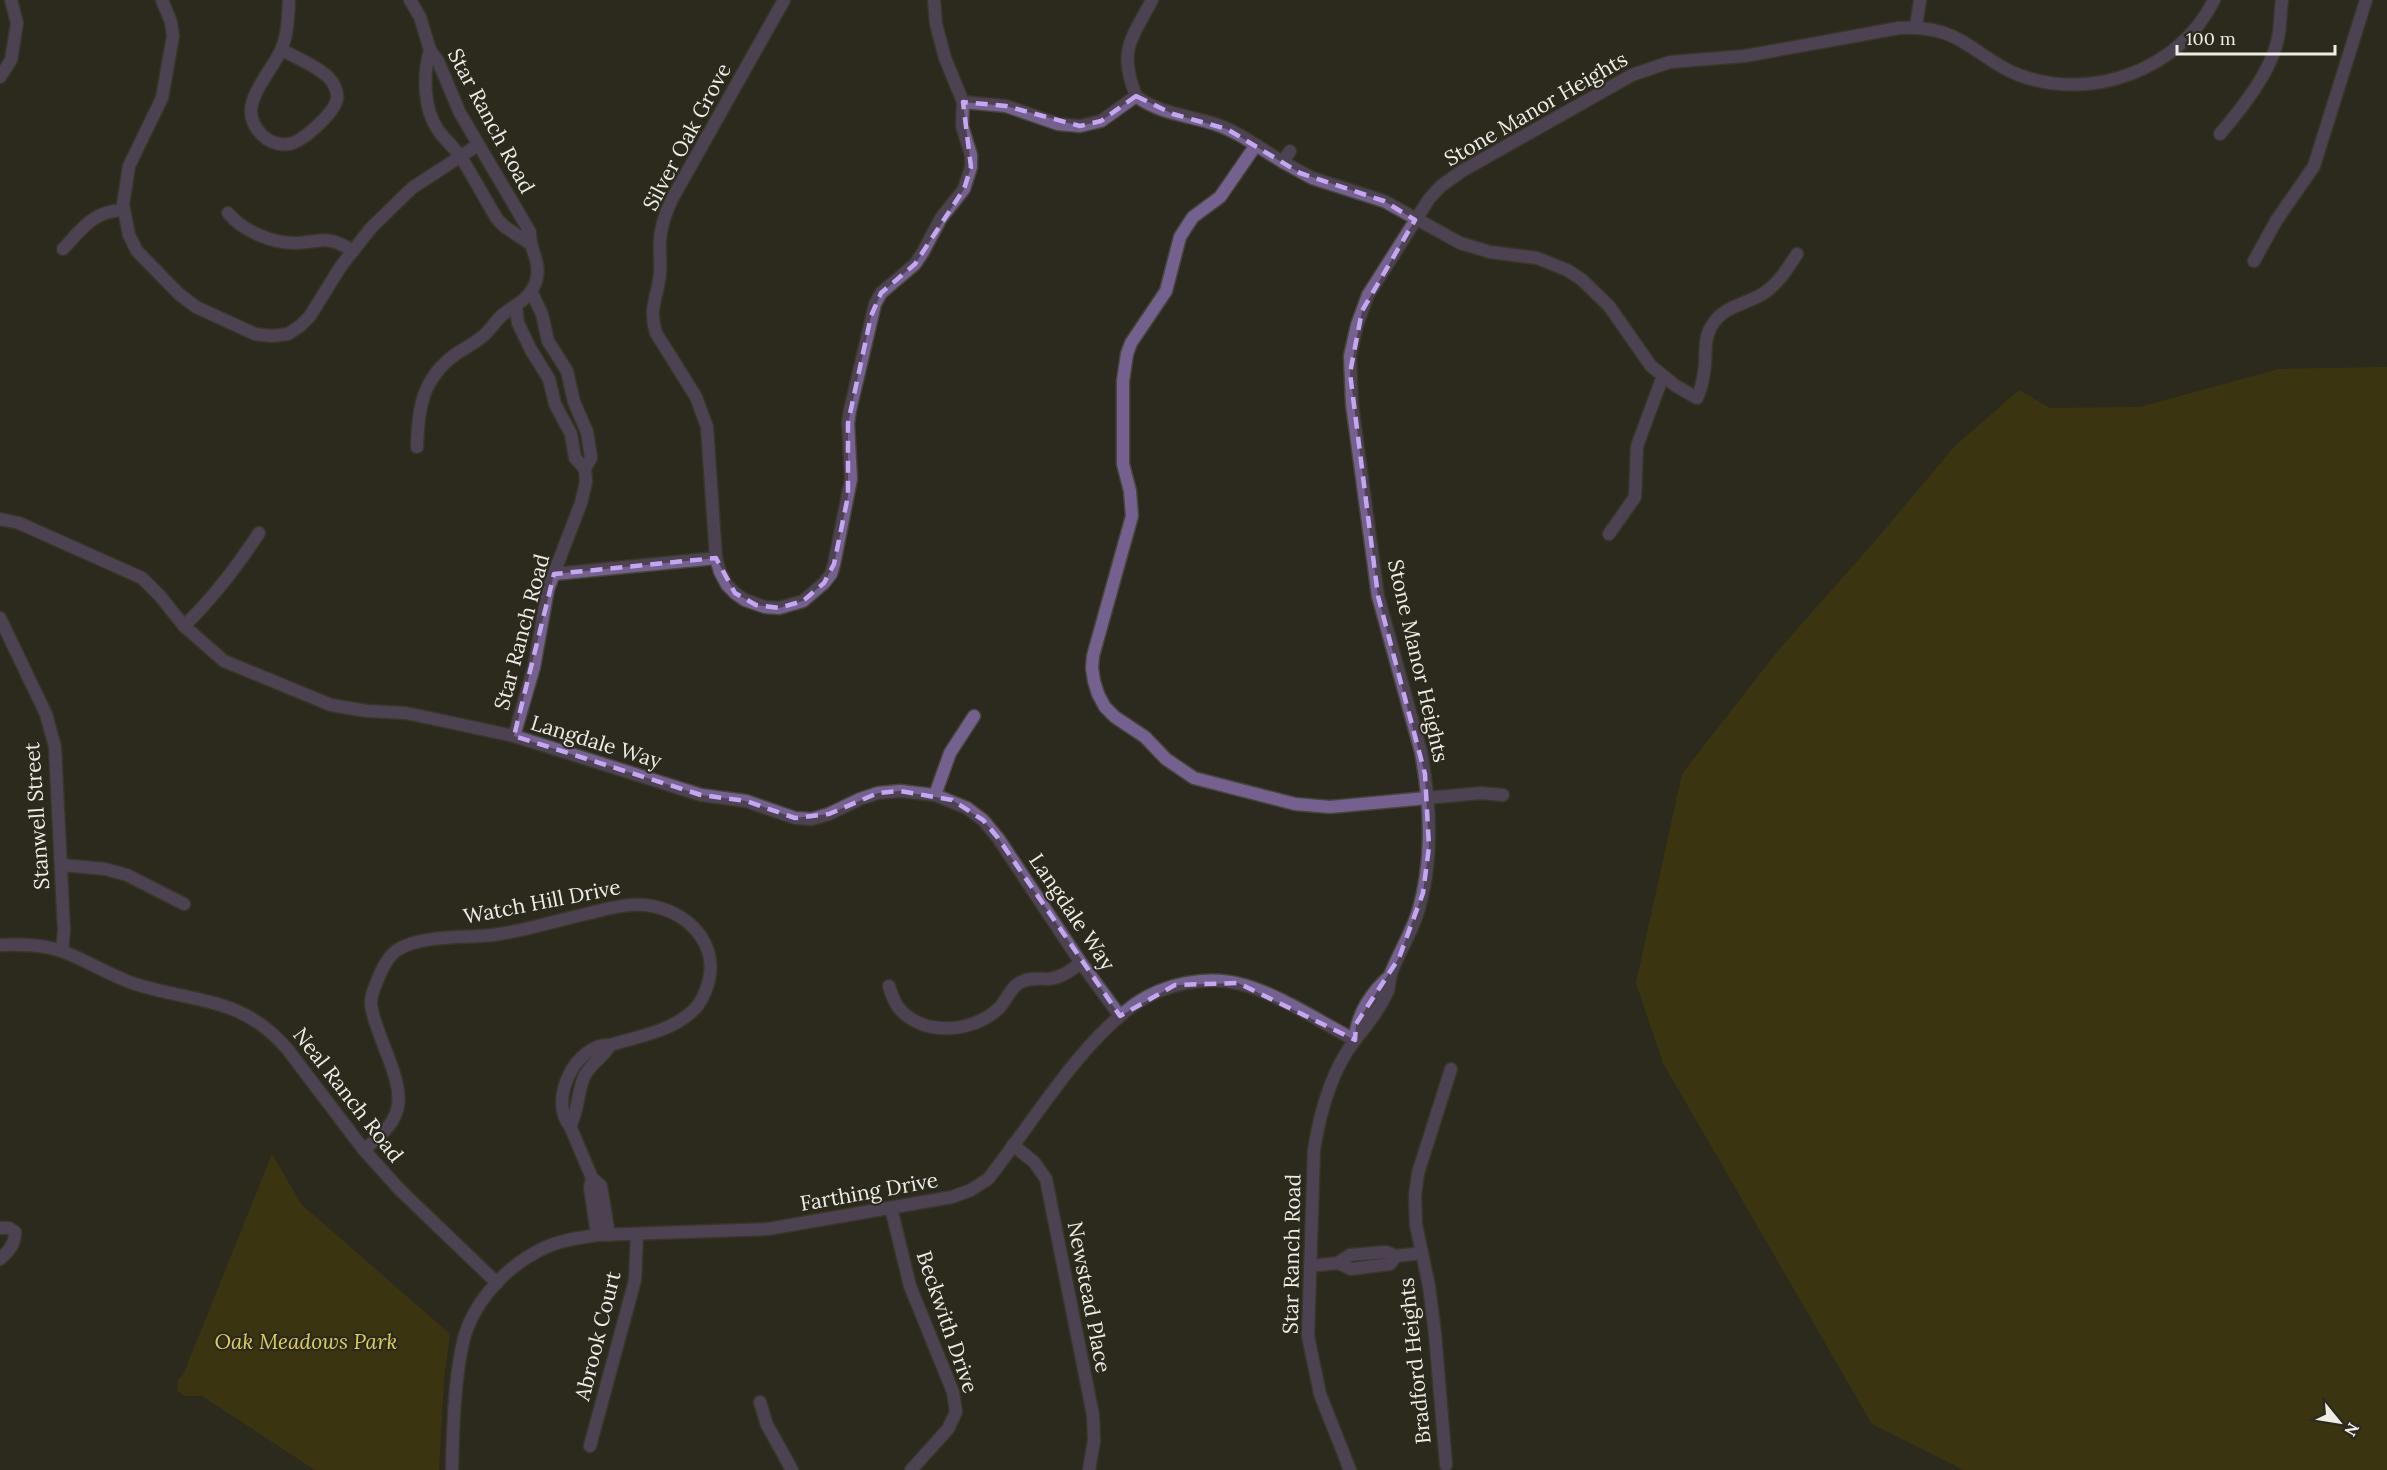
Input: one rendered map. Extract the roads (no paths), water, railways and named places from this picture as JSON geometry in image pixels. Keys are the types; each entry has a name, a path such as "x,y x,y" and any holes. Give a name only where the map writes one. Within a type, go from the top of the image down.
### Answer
{"street":[{"path":"0,77 11,60 17,23 11,0"},
{"path":"162,0 171,22 173,36 170,59 162,98 129,166 123,210 129,235 137,250 179,294 196,307 255,334 272,336 288,334 300,326 310,316 324,290 371,228 412,189 478,144"},
{"path":"282,50 328,77 336,92 337,100 326,118 298,141 289,144 278,144 266,139 258,132 252,120 251,110 253,100 282,50 287,34 289,0"},
{"name":"Star Ranch Road","path":"410,0 420,17 430,50 438,61 460,113 530,232 529,243"},
{"name":"Silver Oak Grove","path":"784,0 665,213 660,239 660,274 652,321 660,343 696,397 707,427 716,558 723,579 735,593 745,600 779,608 803,601 824,583 831,573 851,479 848,423 871,316 881,293 915,264 941,218 964,189 971,167 971,155 962,126 963,102 945,58 936,24 934,0"},
{"path":"1152,0 1129,43 1126,54 1130,79 1136,96 1146,103 1173,114 1220,126 1256,146 1286,157 1312,178 1384,201 1460,243 1490,252 1520,255 1551,262 1581,279 1609,306 1641,355 1663,376 1697,398 1705,369 1707,335 1720,315 1730,308 1762,295 1783,276 1797,254"},
{"path":"1916,27 1920,0"},
{"name":"Stone Manor Heights","path":"1355,1040 1367,1028 1385,996 1391,975 1408,939 1423,893 1429,848 1428,798 1421,752 1378,596 1352,404 1350,373 1353,339 1362,310 1377,280 1415,220 1441,186 1462,171 1632,75 1654,66 1695,58 1745,56 1899,28 1916,27 1951,35 1992,62 2019,76 2054,84 2091,84 2133,74 2168,54 2197,26 2214,0"},
{"path":"2220,134 2245,104 2271,58 2279,36 2282,0"},
{"path":"2254,261 2266,237 2314,166 2366,0"},
{"name":"Star Ranch Road","path":"430,50 425,67 431,114 436,128 460,156 497,219 529,243 537,258 538,272 532,293 542,314 548,341 567,371 573,402 587,432 591,458 585,469 586,482 581,503 549,589 534,667 514,736"},
{"path":"963,102 1006,106 1058,124 1080,126 1101,121 1136,96"},
{"path":"1256,146 1220,197 1193,217 1186,226 1180,237 1166,291 1131,343 1127,354 1123,381 1123,464 1132,503 1132,516 1093,656 1092,669 1098,694 1115,717 1145,737 1166,759 1194,778 1303,805 1330,807 1481,794 1503,795"},
{"path":"63,249 91,219 109,210 123,210"},
{"path":"228,213 234,221 275,241 294,243 324,239 339,242 352,251"},
{"path":"417,447 418,413 434,376 455,354 483,336 503,314 516,307 532,293"},
{"path":"516,307 518,323 549,380 555,404 571,434 575,458 585,469"},
{"path":"531,350 548,341"},
{"path":"1609,534 1635,497 1637,446 1663,376"},
{"name":"Langdale Way","path":"0,519 19,523 142,578 160,596 184,627 224,661 331,705 367,711 406,712 514,736 701,795 746,801 795,818 812,819 878,793 900,791 935,795 960,804 983,820 998,838 1081,963 1120,1016"},
{"path":"184,627 211,601 259,533"},
{"path":"554,574 716,558"},
{"name":"Stanwell Street","path":"0,618 46,714 55,747 62,865 64,931 62,951"},
{"path":"935,795 950,753 974,716"},
{"path":"62,865 105,868 127,875 184,904"},
{"name":"Watch Hill Drive","path":"364,1150 387,1129 396,1112 399,1095 371,1003 376,983 385,964 398,949 418,942 495,934 630,904 653,906 672,912 689,923 702,939 711,958 711,978 703,998 691,1013 674,1025 610,1045 602,1044 587,1051 570,1074 563,1102 564,1119 570,1126 591,1178 601,1186 603,1235"},
{"name":"Neal Ranch Road","path":"0,945 27,944 62,951 133,983 218,1002 240,1011 259,1023 275,1034 364,1150 400,1190 497,1283"},
{"path":"889,986 897,1005 904,1013 932,1027 952,1029 978,1023 990,1015 999,1008 1019,983 1038,978 1050,979 1065,974 1081,963"},
{"name":"Farthing Drive","path":"452,1470 462,1346 469,1323 481,1302 497,1283 519,1263 544,1248 570,1239 603,1235 768,1229 952,1197 971,1190 988,1179 1090,1047 1120,1016 1137,1003 1175,985 1214,981 1238,983 1257,989 1355,1040"},
{"name":"Star Ranch Road","path":"1350,1470 1328,1418 1314,1372 1308,1336 1311,1175 1318,1122 1334,1079 1355,1040"},
{"name":"Bradford Heights","path":"1446,1465 1435,1334 1416,1225 1415,1185 1451,1069"},
{"name":"Newstead Place","path":"1013,1145 1034,1162 1046,1179 1093,1415 1094,1441 1089,1470"},
{"name":"Beckwith Drive","path":"891,1208 910,1286 953,1392 956,1412 948,1429 911,1470"},
{"path":"0,1228 9,1228 15,1232 15,1241 0,1259"},
{"name":"Abrook Court","path":"590,1446 635,1280 637,1235"},
{"name":"Bradford Heights","path":"1310,1266 1338,1263 1351,1269 1390,1264 1396,1256 1422,1253"},
{"path":"760,1402 767,1425 792,1470"}],"park label":[{"name":"Oak Meadows Park","path":"306,1342"}]}
